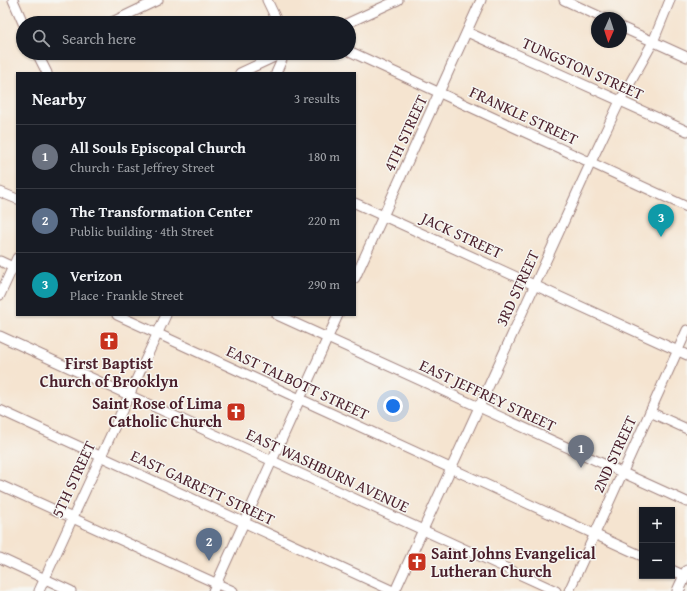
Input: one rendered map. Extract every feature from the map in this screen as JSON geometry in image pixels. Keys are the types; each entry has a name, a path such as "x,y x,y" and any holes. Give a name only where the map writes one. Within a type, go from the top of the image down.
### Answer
{"main road":[{"path":"680,590 686,574"}],"street":[{"path":"13,0 20,16"},
{"path":"125,16 158,0"},
{"path":"267,0 275,16"},
{"path":"356,19 398,0"},
{"name":"4TH STREET","path":"356,275 481,0"},
{"path":"564,0 591,12"},
{"name":"3RD STREET","path":"394,591 591,162 620,101 653,42 670,0"},
{"path":"627,30 687,57"},
{"name":"TUNGSTON STREET","path":"467,32 687,131"},
{"name":"FRANKLE STREET","path":"356,54 687,207"},
{"path":"43,60 47,72"},
{"path":"242,72 269,60"},
{"path":"276,72 281,60"},
{"path":"0,192 16,199"},
{"name":"JACK STREET","path":"356,203 687,355"},
{"path":"0,261 15,268 0,295"},
{"name":"EAST TALBOTT STREET","path":"119,316 639,555"},
{"name":"5TH STREET","path":"39,591 166,316"},
{"name":"EAST JEFFREY STREET","path":"279,316 687,502"},
{"path":"215,587 338,316"},
{"name":"2ND STREET","path":"569,591 687,330"},
{"name":"EAST WASHBURN AVENUE","path":"0,336 556,591"},
{"name":"EAST GARRETT STREET","path":"0,410 394,591"},
{"path":"650,412 687,429"},
{"path":"0,484 215,587 233,591"},
{"path":"0,558 71,591"},
{"path":"675,571 686,574"}],"place":[{"name":"Verizon","path":"661,237"},
{"name":"First Baptist Church of Brooklyn","path":"109,341"},
{"name":"Saint Rose of Lima Catholic Church","path":"236,412"},
{"name":"All Souls Episcopal Church","path":"581,468"},
{"name":"The Transformation Center","path":"209,561"},
{"name":"Saint Johns Evangelical Lutheran Church","path":"417,562"}]}
